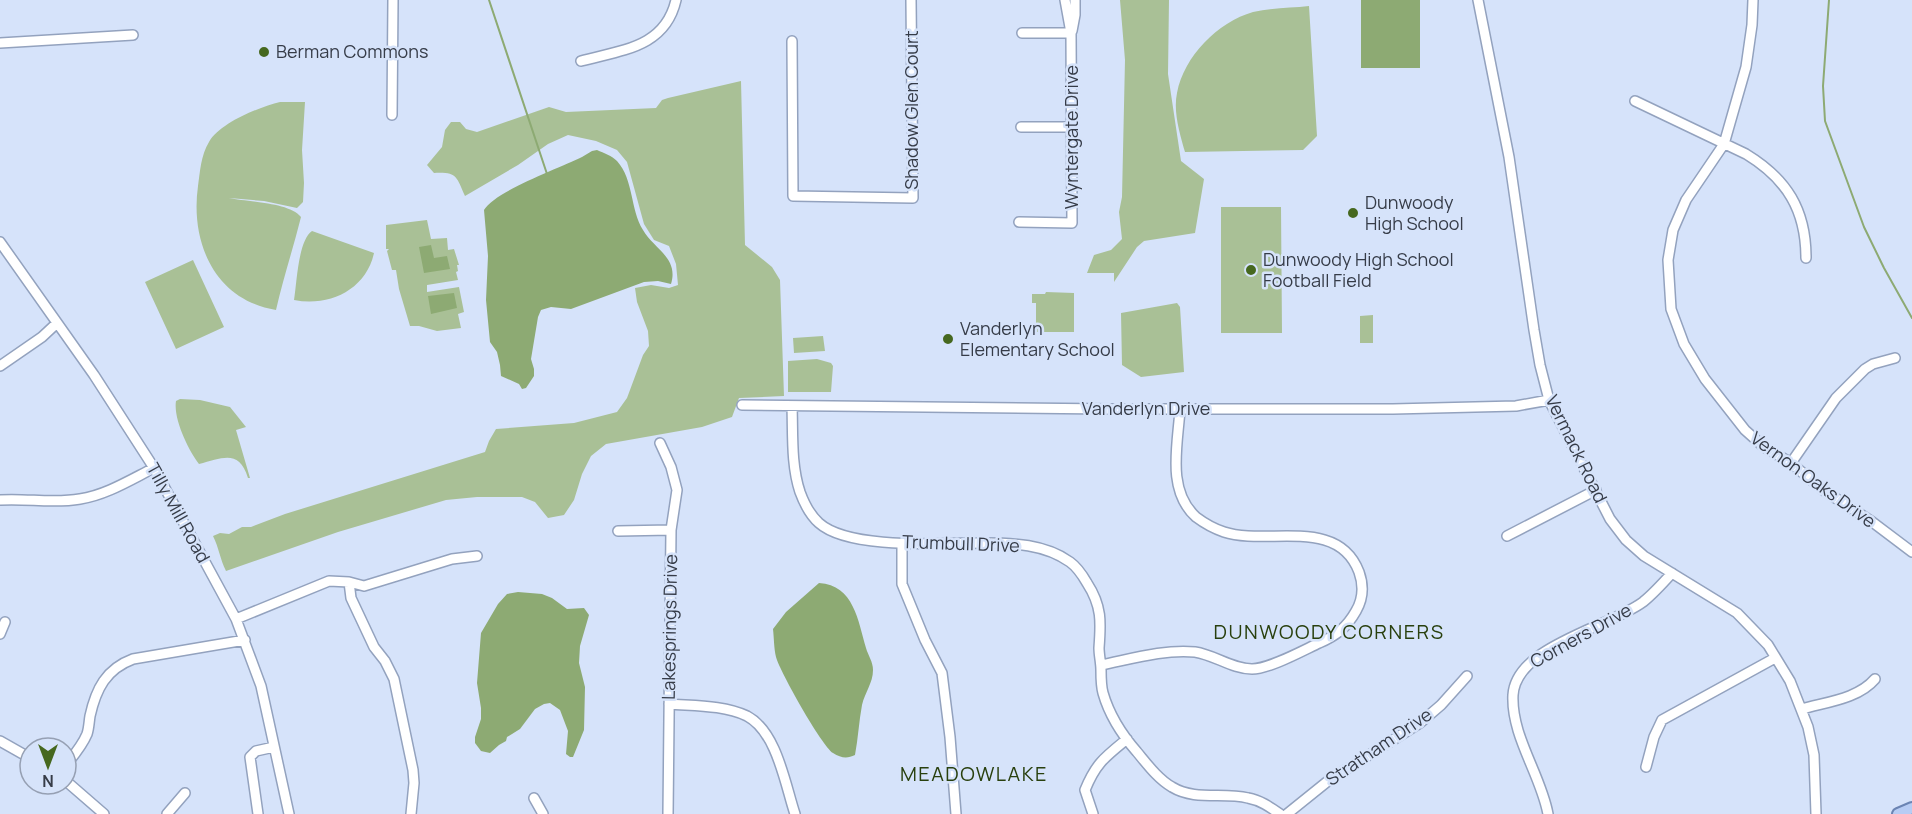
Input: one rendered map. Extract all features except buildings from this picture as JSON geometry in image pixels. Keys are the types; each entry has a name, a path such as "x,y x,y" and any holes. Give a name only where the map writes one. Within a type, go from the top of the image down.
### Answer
{"main road":[{"path":"1898,814 1912,808"}],"street":[{"path":"392,115 393,0"},
{"path":"581,61 637,45 652,38 664,28 676,0"},
{"name":"Shadow Glen Court","path":"792,41 793,196 913,198 911,0"},
{"name":"Wyntergate Drive","path":"1018,222 1072,223 1071,33 1065,0"},
{"name":"Wyntergate Drive","path":"1071,33 1075,15 1075,0"},
{"name":"Vermack Road","path":"1478,0 1509,157 1534,330 1549,400 1610,519 1626,540 1644,556 1737,613 1768,645 1790,681 1808,727 1814,755 1816,814"},
{"name":"Vernon Oaks Drive","path":"1753,0 1746,67 1724,144 1686,200 1673,230 1668,260 1671,309 1684,344 1705,379 1745,430 1764,447 1791,463 1823,490 1871,521 1912,552"},
{"path":"1022,33 1071,33"},
{"path":"0,43 133,35"},
{"path":"1635,101 1724,144 1763,165 1778,178 1791,196 1802,219 1806,238 1806,258"},
{"path":"1021,127 1072,127"},
{"name":"Tilly Mill Road","path":"0,242 93,375 154,468 236,620 261,686 289,814"},
{"path":"0,366 42,337 57,323"},
{"path":"1791,463 1836,398 1873,364 1896,358"},
{"name":"Vanderlyn Drive","path":"742,405 1393,409 1516,406 1549,400"},
{"name":"Trumbull Drive","path":"792,406 795,471 807,507 819,523 832,532 848,538 902,543 1013,543 1054,552 1073,564 1093,592 1101,614 1099,649 1102,691 1127,739 1158,776 1180,791 1208,796 1247,797 1280,814"},
{"path":"1101,665 1156,654 1195,652 1242,668 1253,669 1266,666 1330,639 1347,626 1358,608 1363,593 1362,580 1356,564 1343,549 1333,543 1302,535 1243,535 1225,532 1196,516 1186,504 1178,486 1176,468 1180,409"},
{"name":"Lakesprings Drive","path":"660,443 671,467 677,490 671,530 668,814"},
{"path":"0,500 52,502 79,500 99,495 154,468"},
{"path":"1507,536 1596,490"},
{"path":"618,531 671,530"},
{"path":"902,543 902,584 925,640 942,673 956,814"},
{"path":"236,620 329,581 350,582 364,586 452,559 477,556"},
{"name":"Corners Drive","path":"1548,814 1519,732 1513,695 1517,680 1525,668 1544,653 1642,603 1672,573"},
{"path":"350,582 351,598 374,647 385,661 394,679 413,770 411,814"},
{"path":"0,634 5,622"},
{"path":"78,750 88,732 95,694 106,677 119,664 133,659 244,640"},
{"path":"1646,767 1654,737 1662,720 1775,658"},
{"name":"Stratham Drive","path":"1287,814 1328,781 1420,723 1441,705 1467,676"},
{"path":"1802,709 1834,702 1870,685 1875,679"},
{"path":"669,705 736,712 756,723 769,737 795,814"},
{"path":"1093,814 1084,790 1091,773 1098,763 1127,739"},
{"path":"0,741 18,751"},
{"path":"258,814 250,757 256,752 274,747"},
{"path":"78,791 104,814"},
{"path":"167,814 185,793"},
{"path":"534,798 543,814"}],"shaded area":[{"path":"1120,0 1169,0 1168,74 1181,161 1204,179 1195,233 1144,241 1137,247 1114,282 1114,273 1087,273 1094,255 1111,250 1122,239 1119,212 1122,197 1125,60"},
{"path":"1361,0 1420,0 1420,68 1361,68"},
{"path":"1309,6 1317,136 1303,150 1185,152 1176,115 1177,93 1187,66 1204,42 1227,24 1253,12"},
{"path":"741,81 745,245 772,267 780,280 784,396 739,398 732,417 702,427 606,444 591,456 582,474 574,500 564,515 548,518 535,502 522,497 446,500 338,532 226,571 213,536 220,533 229,534 242,527 251,527 285,514 485,452 496,429 574,423 617,412 627,398 643,355 649,346 648,331 637,302 635,288 651,285 669,288 678,285 676,264 669,246 654,240 644,224 627,162 617,150 596,141 568,135 548,144 518,165 465,196 455,177 447,173 434,173 427,165 442,147 445,130 451,122 460,122 466,129 477,132 549,107 566,112 656,108 662,100 668,98"},
{"path":"280,102 305,102 302,150 303,202 297,208 264,201 229,198 278,205 301,217 276,310 255,304 237,294 222,281 211,266 203,248 198,228 197,207 200,169 206,147 214,135 241,117"},
{"path":"597,150 615,159 622,169 643,230 669,260 672,267 671,284 658,281 644,282 571,309 551,307 541,310 531,359 534,376 526,388 522,389 519,384 501,376 497,352 490,342 486,300 488,256 484,210 501,195 529,180"},
{"name":"Dunwoody High School Football Field","path":"1221,207 1281,207 1282,333 1221,333"},
{"path":"427,220 431,239 447,238 448,250 454,249 459,265 457,265 458,271 456,272 458,280 427,285 427,292 459,287 464,312 458,314 461,328 437,331 410,326 396,270 392,270 387,251 389,249 386,249 386,225"},
{"path":"312,231 374,253 363,277 344,293 320,301 294,300 301,252 307,236"},
{"path":"431,245 434,258 447,256 450,269 424,273 419,247"},
{"path":"193,260 224,327 176,349 145,282"},
{"path":"1046,292 1074,293 1074,332 1036,332 1036,303 1032,303 1032,294 1045,294"},
{"path":"454,293 457,308 431,314 428,296"},
{"path":"1177,303 1180,307 1184,372 1141,377 1122,365 1121,313"},
{"path":"1373,315 1373,343 1360,343 1360,316"},
{"path":"823,336 825,351 794,353 793,338"},
{"path":"817,359 831,363 833,366 831,392 788,392 788,361"},
{"path":"180,399 200,400 230,407 246,427 236,430 250,478 235,459 223,458 199,464 179,425 176,401"},
{"path":"819,583 831,585 840,590 853,606 873,667 872,679 862,705 855,755 849,757 841,757 833,753 820,737 793,692 775,654 773,629 786,612"},
{"path":"518,592 542,594 567,609 584,608 589,615 580,646 579,663 585,687 584,730 573,757 566,754 568,731 560,710 550,703 535,709 520,729 507,737 506,741 490,753 481,751 475,743 481,719 477,683 481,633 498,604 507,594"}],"waterway":[{"path":"489,0 547,174"},
{"path":"1829,0 1823,86 1825,121 1864,227 1912,318"}],"place":[{"name":"Berman Commons","path":"264,52"},
{"name":"Dunwoody High School","path":"1353,213"},
{"name":"Dunwoody High School Football Field","path":"1251,270"},
{"name":"Vanderlyn Elementary School","path":"948,339"}],"district":[{"name":"DUNWOODY CORNERS","path":"1329,632"},
{"name":"MEADOWLAKE","path":"974,774"}]}
